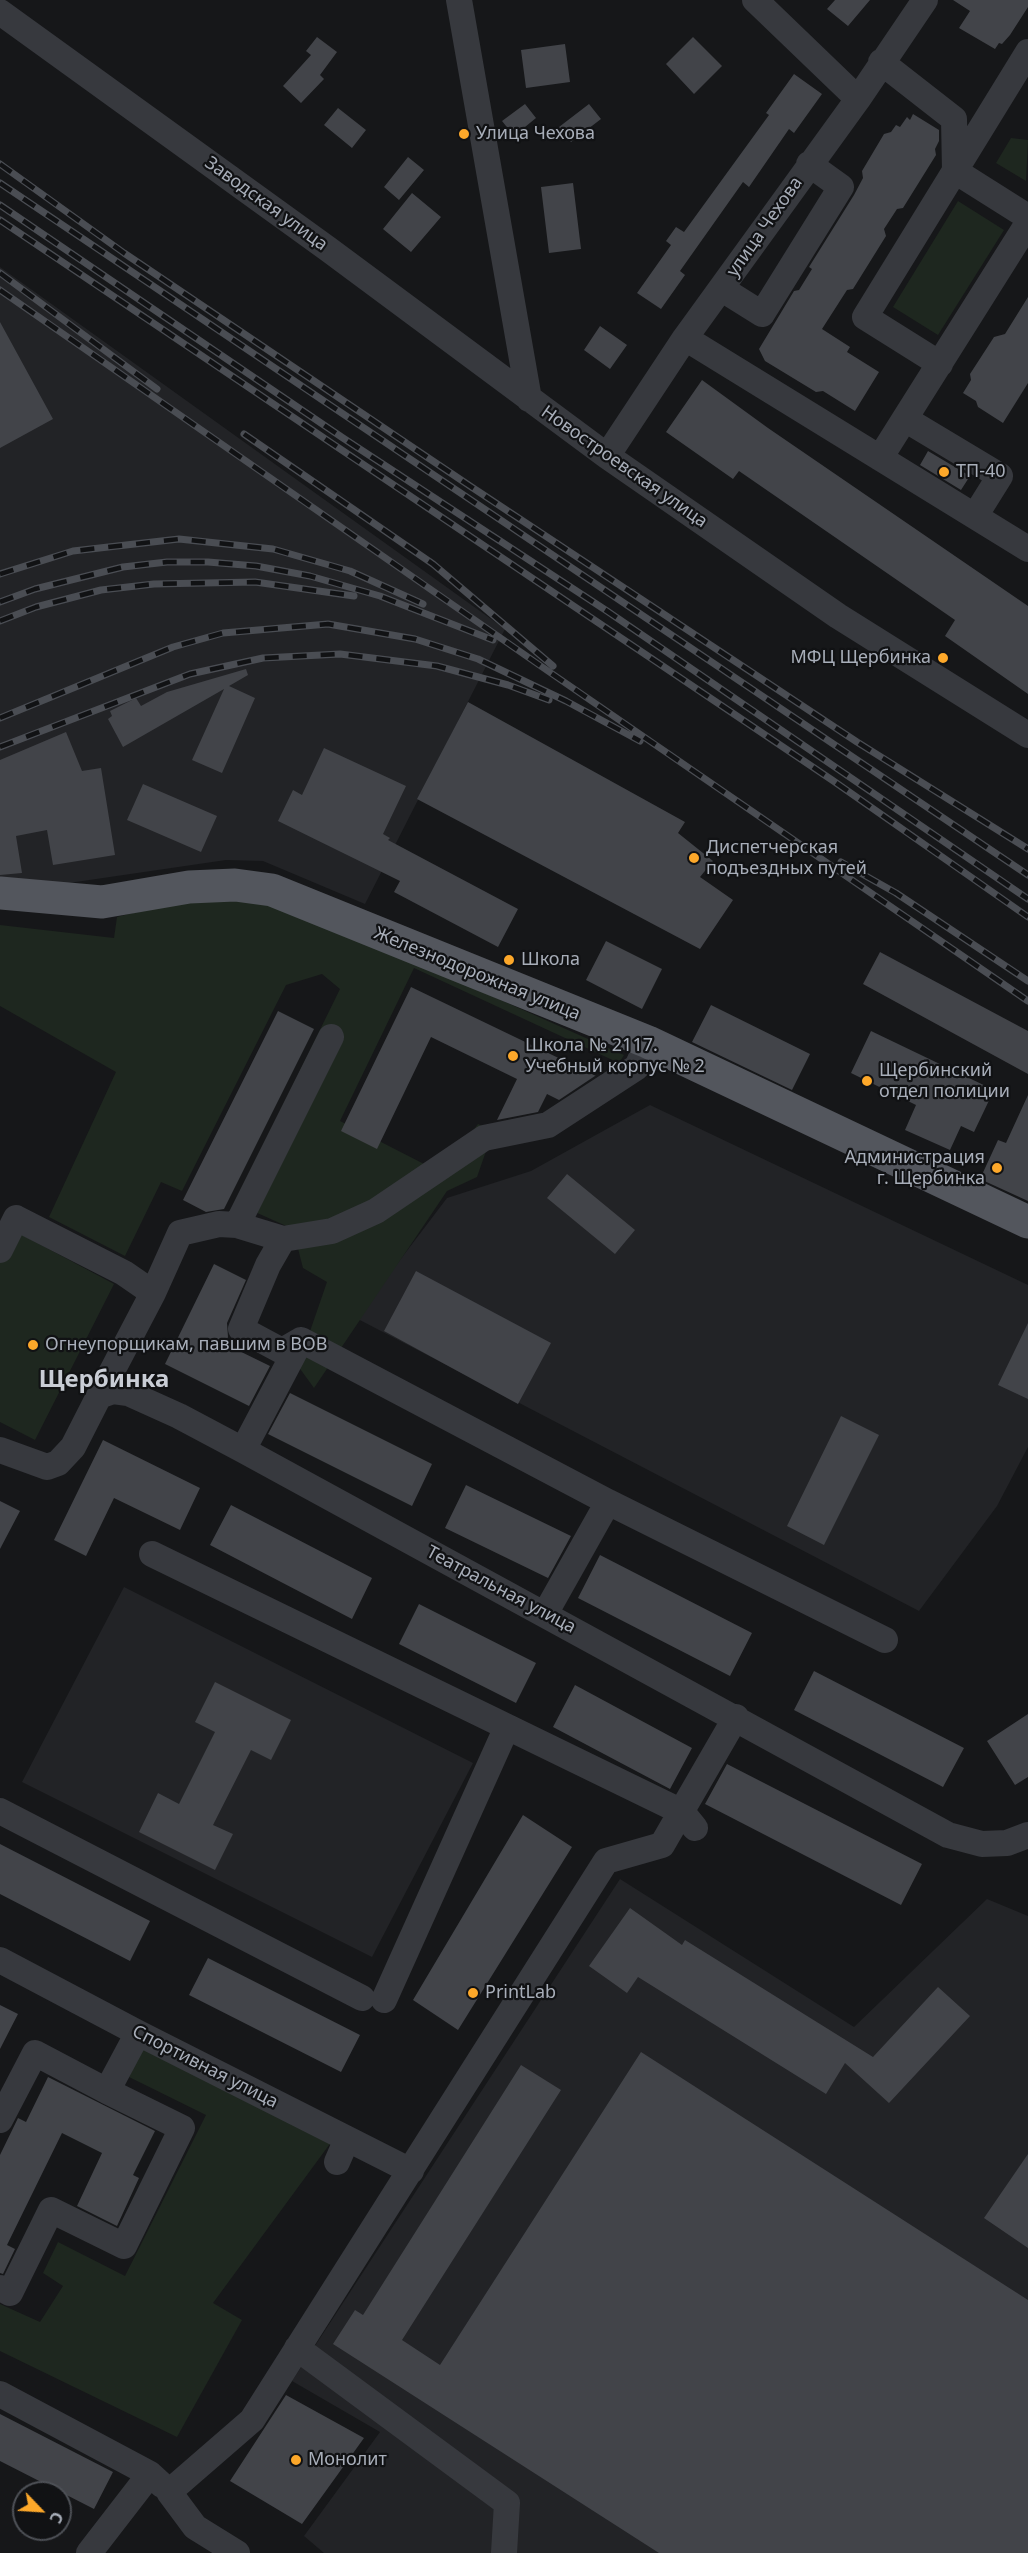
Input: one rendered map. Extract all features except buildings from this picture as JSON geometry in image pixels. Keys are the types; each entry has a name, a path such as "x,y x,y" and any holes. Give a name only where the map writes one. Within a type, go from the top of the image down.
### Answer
{"main road":[{"name":"Железнодорожная улица","path":"0,893 102,902 189,886 235,885 272,890 648,1042 1028,1222"}],"street":[{"name":"Новостроевская улица","path":"459,0 529,399 606,456 838,616 1028,735"},
{"path":"755,0 858,99"},
{"name":"улица Чехова","path":"606,456 685,338 858,99 925,0"},
{"name":"Заводская улица","path":"0,12 318,242 529,399"},
{"path":"940,364 865,317 1028,52"},
{"path":"881,62 954,119 956,171"},
{"path":"722,289 762,315 841,187 809,164"},
{"path":"956,171 1028,217"},
{"path":"880,458 1028,223"},
{"path":"685,338 1028,549"},
{"path":"905,419 1000,477 975,516"},
{"path":"237,1225 331,1036"},
{"path":"0,1450 47,1467 58,1462 73,1447 153,1293 180,1233 219,1224 237,1225 283,1239 333,1231 376,1210 484,1138 549,1125 637,1067 648,1042"},
{"path":"0,1250 14,1209 124,1273 153,1293"},
{"path":"283,1239 268,1264 241,1329 282,1351 301,1340"},
{"path":"243,1450 301,1340"},
{"path":"301,1340 608,1502 885,1640"},
{"name":"Театральная улица","path":"99,1396 113,1391 128,1393 179,1416 948,1835 982,1844 1006,1843 1028,1834"},
{"path":"545,1614 608,1502"},
{"path":"152,1554 688,1820"},
{"path":"168,2492 252,2420 606,1861 662,1845 688,1820 735,1717"},
{"path":"0,1811 373,1999 507,1729"},
{"name":"Спортивная улица","path":"0,1960 138,2033 411,2171"},
{"path":"107,2091 138,2033"},
{"path":"0,2121 35,2054 182,2128 124,2246 51,2210 10,2293 0,2288"},
{"path":"337,2162 347,2139"},
{"path":"297,2348 507,2503 504,2553"},
{"path":"0,2394 150,2474 168,2492 195,2527 237,2553"},
{"path":"89,2553 150,2474"}],"shaded area":[{"path":"1011,138 1028,140 1026,181 996,163"},
{"path":"958,201 1004,230 938,335 893,307"},
{"path":"0,267 505,629 365,904 263,861 226,860 62,884 0,879"},
{"path":"210,894 272,898 624,1055 619,1063 414,968 340,1121 426,1165 460,1148 478,1124 493,1131 477,1177 447,1191 314,1388 298,1366 327,1282 303,1268 293,1229 235,1203 340,989 322,974 286,985 182,1191 161,1182 125,1256 49,1217 116,1072 0,1006 0,925 114,938 117,917"},
{"path":"650,1105 1028,1285 1028,1447 997,1506 919,1611 356,1318 447,1198 531,1171"},
{"path":"15,1231 114,1284 35,1440 0,1422 0,1260"},
{"path":"124,1587 473,1763 372,1957 22,1782"},
{"path":"620,1879 854,2027 987,1899 1028,1916 1028,2553 324,2553 304,2536 380,2432 292,2381"},
{"path":"142,2048 332,2141 213,2303 242,2320 177,2437 0,2351 0,2304 40,2322 63,2286 43,2273 58,2242 125,2276 206,2115 129,2077"}],"railway":[{"path":"0,164 124,253 470,486 857,742 1028,849"},
{"path":"0,183 1028,875"},
{"path":"0,205 343,438 607,611 1028,899"},
{"path":"0,220 832,780 1028,917"},
{"path":"0,273 157,389"},
{"path":"0,290 1028,1001"},
{"path":"244,434 433,564 553,666"},
{"path":"0,574 73,551 179,539 273,549 350,571 423,604"},
{"path":"0,602 35,589 123,567 167,562 208,562 256,566 310,576 380,596 493,640"},
{"path":"0,621 36,607 101,590 154,584 255,582 354,596"},
{"path":"0,718 173,647 223,633 328,624 415,639 478,659 566,701 640,741"},
{"path":"0,747 190,674 263,658 340,654 437,666 508,685 549,700"},
{"path":"841,862 896,893 1028,981"}],"place":[{"name":"Улица Чехова","path":"464,134"},
{"name":"ТП-40","path":"944,472"},
{"name":"МФЦ Щербинка","path":"943,658"},
{"name":"Диспетчерская подъездных путей","path":"694,858"},
{"name":"Школа","path":"509,960"},
{"name":"Школа № 2117. Учебный корпус № 2","path":"513,1056"},
{"name":"Щербинский отдел полиции","path":"867,1081"},
{"name":"Администрация г. Щербинка","path":"997,1168"},
{"name":"Огнеупорщикам, павшим в ВОВ","path":"33,1345"},
{"name":"PrintLab","path":"473,1993"},
{"name":"Монолит","path":"296,2460"}],"district":[{"name":"Щербинка","path":"104,1380"}]}
